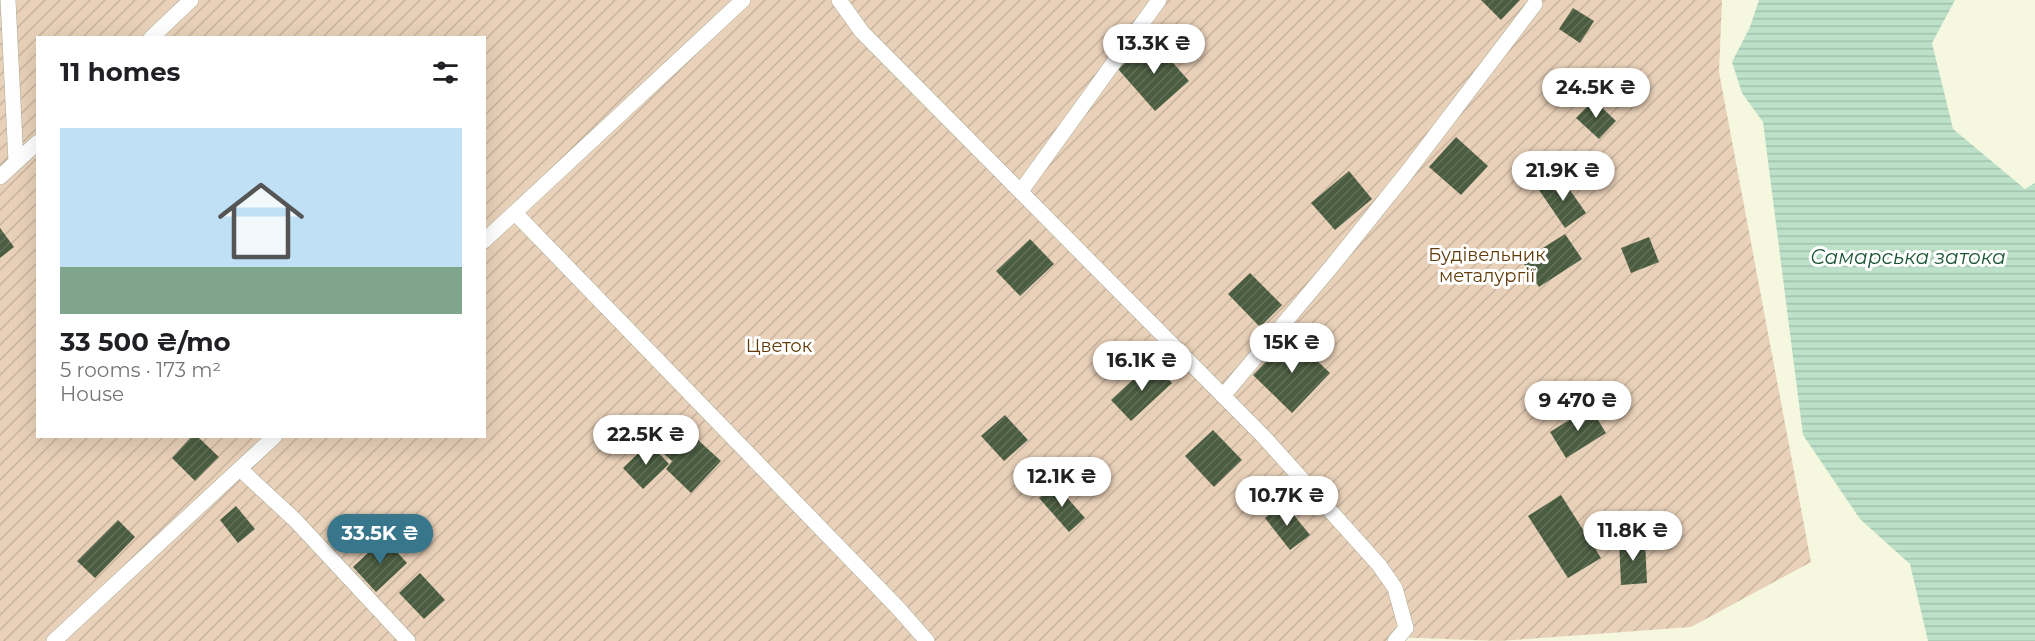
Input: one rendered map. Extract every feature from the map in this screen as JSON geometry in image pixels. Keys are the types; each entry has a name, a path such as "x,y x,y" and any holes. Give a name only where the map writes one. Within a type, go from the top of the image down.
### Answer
{"lane":[{"path":"8,0 16,162"},
{"path":"153,36 191,0"},
{"path":"486,239 743,0"},
{"path":"839,0 862,32 1263,436 1371,557 1395,588 1406,628 1395,641"},
{"path":"1021,191 1158,0"},
{"path":"1223,396 1398,184 1535,4"},
{"path":"0,177 36,144"},
{"path":"515,213 898,608 927,641"},
{"path":"54,641 273,438"},
{"path":"240,469 296,520 408,641"}],"green space":[{"name":"Цветок","path":"0,0 1722,0 1719,72 1811,562 1691,627 1499,641 1390,637 1386,641 0,641"}],"water":[{"name":"Самарська затока","path":"1759,0 1955,0 1932,43 1953,129 2025,189 2035,183 2035,641 1928,641 1910,564 1860,519 1803,435 1763,122 1742,93 1732,62 1750,27"}],"building":[{"path":"1481,0 1520,0 1501,20"},
{"path":"1573,8 1594,21 1580,43 1559,29"},
{"path":"1152,39 1189,81 1155,111 1118,69"},
{"path":"1594,100 1616,121 1599,139 1576,118"},
{"path":"1456,137 1488,166 1461,195 1429,167"},
{"path":"1349,171 1372,199 1335,230 1311,203"},
{"path":"1560,176 1586,213 1565,228 1539,190"},
{"path":"0,228 14,247 0,258"},
{"path":"1565,234 1582,259 1539,287 1522,261"},
{"path":"1649,237 1659,262 1631,273 1621,248"},
{"path":"1030,239 1054,264 1020,296 996,271"},
{"path":"1250,273 1282,305 1260,327 1228,294"},
{"path":"1291,336 1330,373 1292,413 1253,375"},
{"path":"1152,362 1172,383 1131,421 1111,400"},
{"path":"1590,407 1606,433 1566,458 1550,432"},
{"path":"1005,415 1028,440 1004,461 981,436"},
{"path":"685,428 721,461 691,493 666,469 673,460 662,452"},
{"path":"1213,430 1242,460 1214,487 1185,456"},
{"path":"190,438 199,438 219,457 195,481 172,458"},
{"path":"649,443 669,464 643,489 623,468"},
{"path":"1055,484 1085,518 1069,532 1039,498"},
{"path":"1561,495 1601,558 1568,578 1528,516"},
{"path":"1284,503 1310,535 1290,550 1265,518"},
{"path":"236,506 255,529 238,543 220,520"},
{"path":"118,520 135,537 95,578 77,561"},
{"path":"384,538 407,563 376,592 353,567"},
{"path":"1619,540 1645,540 1647,583 1621,585"},
{"path":"420,573 445,600 424,619 399,593"}],"park label":[{"name":"Будівельник металургії","path":"1487,265"}]}
